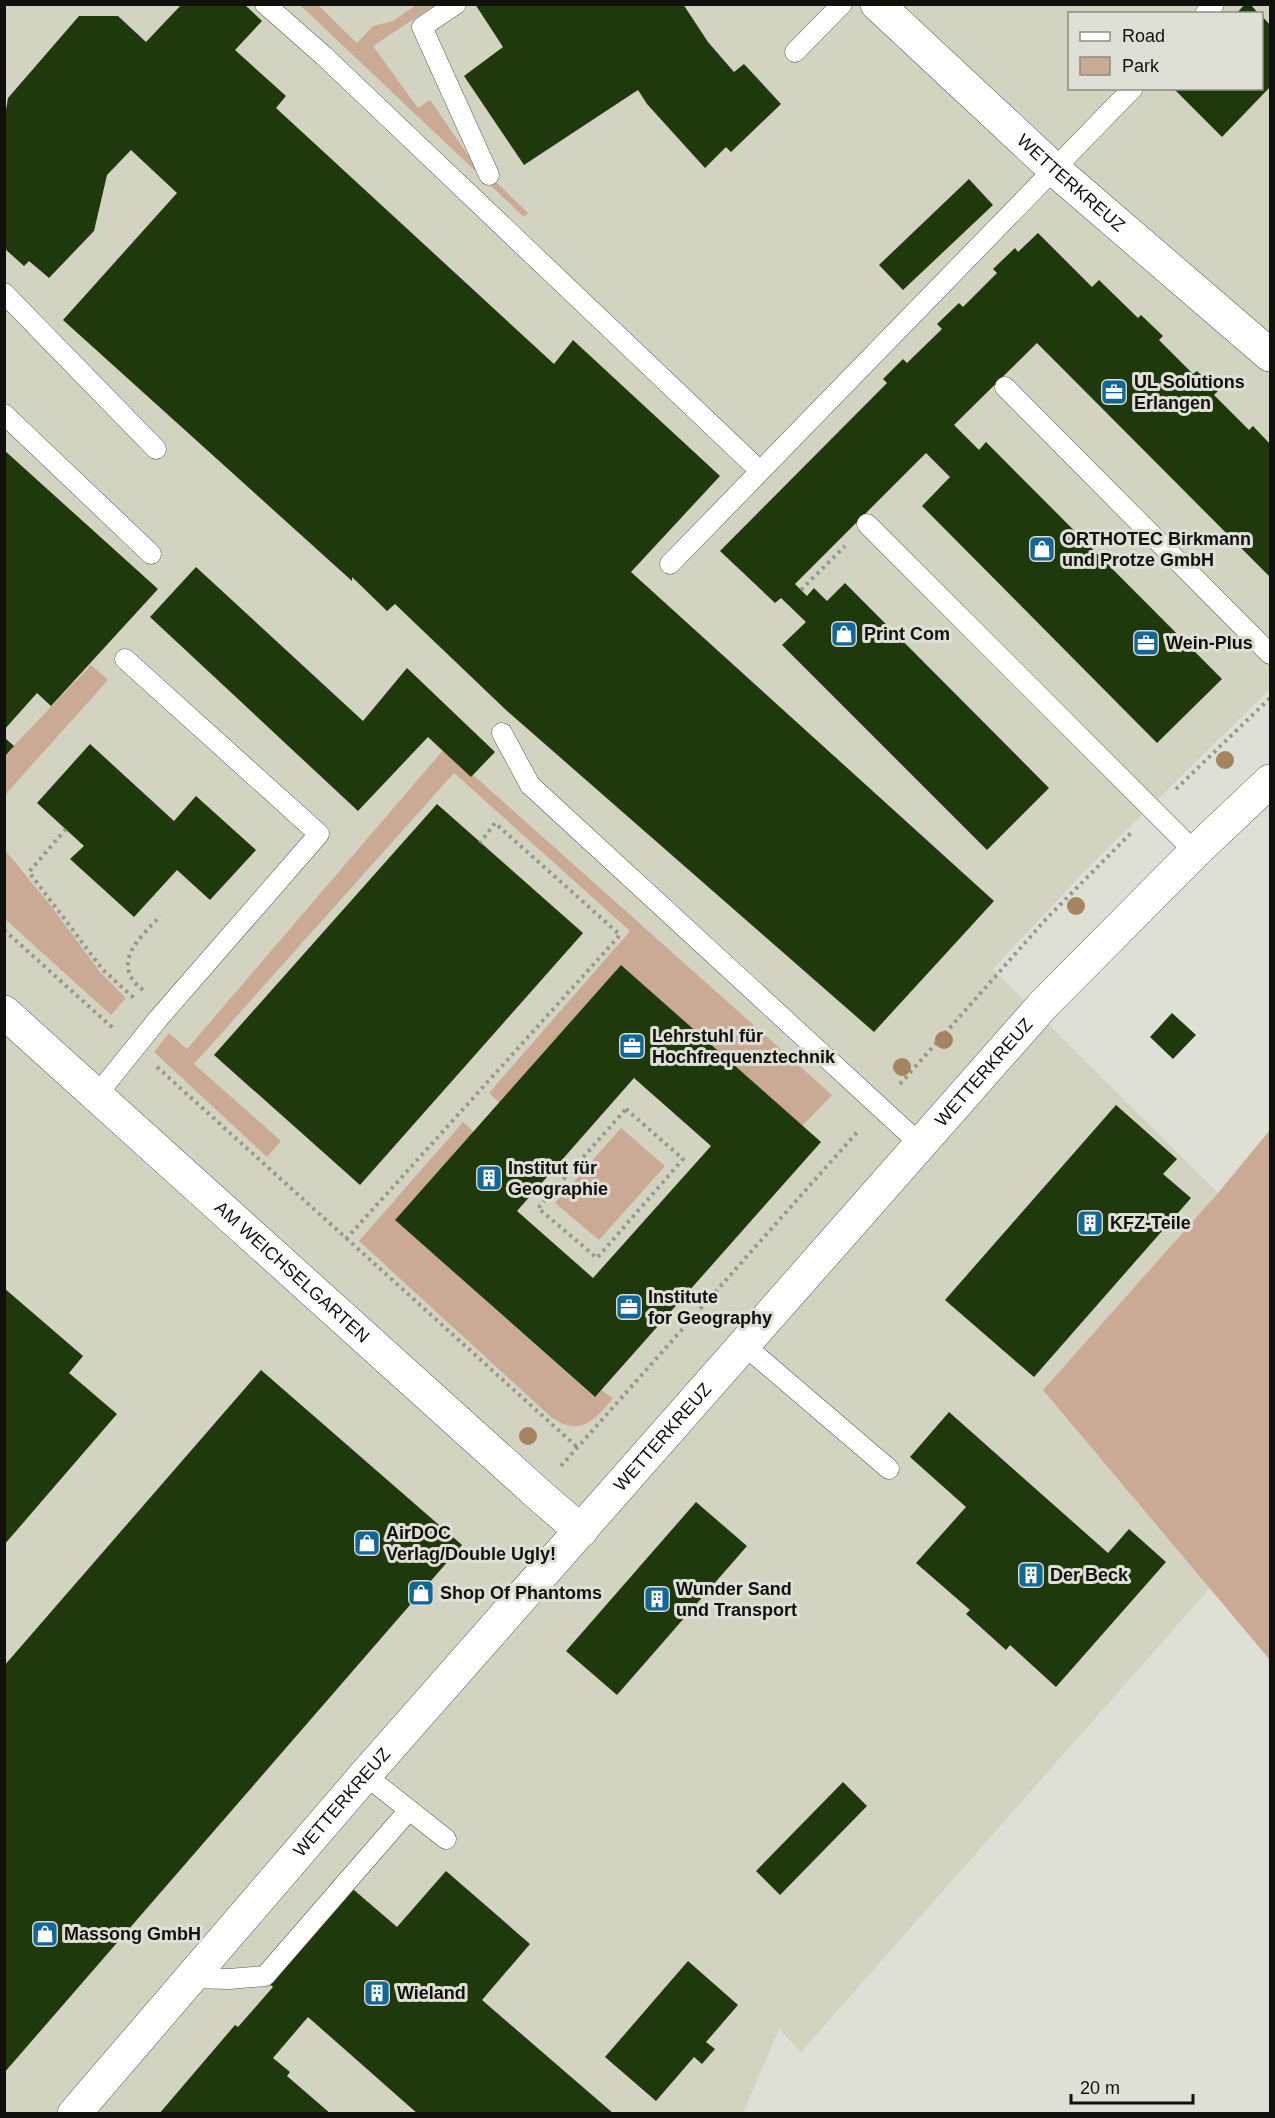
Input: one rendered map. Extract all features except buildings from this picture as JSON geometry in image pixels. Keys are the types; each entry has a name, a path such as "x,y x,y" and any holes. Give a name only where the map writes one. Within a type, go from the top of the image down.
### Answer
{"street":[{"name":"WETTERKREUZ","path":"877,4 1055,171 1270,355"},
{"name":"WETTERKREUZ","path":"74,2114 365,1775 1043,1005 1195,852 1270,781"},
{"name":"AM WEICHSELGARTEN","path":"4,1012 581,1531"}],"lane":[{"path":"266,4 324,56 760,471"},
{"path":"456,4 422,27 489,175"},
{"path":"795,52 842,4"},
{"path":"670,564 1055,171 1131,90"},
{"path":"4,293 156,449"},
{"path":"1005,387 1270,654"},
{"path":"4,414 151,554"},
{"path":"867,524 1195,852"},
{"path":"96,1096 162,1014 319,834 125,660"},
{"path":"502,733 530,786 920,1144"},
{"path":"744,1345 889,1469"},
{"path":"365,1775 446,1839"},
{"path":"190,1978 229,1979 265,1976 409,1810"}],"path":[{"path":"801,590 867,524"},
{"path":"346,1239 620,935 495,824 480,843"},
{"path":"66,829 29,872 103,970 162,1014"},
{"path":"160,916 130,952 128,964 129,974 135,984 162,1014"},
{"path":"4,930 577,1447"},
{"path":"626,1109 683,1159 597,1258 537,1208 562,1181 626,1109"}],"shaded area":[{"path":"5,5 1270,5 1270,689 1085,871 993,969 1218,1193 1043,1390 1210,1588 801,2052 779,2029 743,2113 5,2114"}],"green space":[{"path":"300,5 318,5 357,43 373,26 393,21 416,5 435,5 373,46 418,108 430,100 468,155 528,213 524,217"},
{"path":"91,665 108,680 5,795 5,755"},
{"path":"444,749 832,1095 802,1126 621,965 500,1103 489,1093 630,931 454,773 194,1064 281,1141 267,1157 154,1052 169,1033 187,1049"},
{"path":"4,849 51,906 100,972 126,998 111,1015 5,919"},
{"path":"463,1122 474,1132 395,1220 594,1397 601,1390 613,1398 586,1424 570,1426 551,1417 359,1241"},
{"path":"621,1128 665,1166 599,1240 555,1203"},
{"path":"1270,1130 1270,1660 1043,1390 1218,1193"}],"place":[{"name":"UL Solutions Erlangen","path":"1114,392"},
{"name":"ORTHOTEC Birkmann und Protze GmbH","path":"1042,549"},
{"name":"Print Com","path":"844,634"},
{"name":"Wein-Plus","path":"1146,643"},
{"name":"Lehrstuhl für Hochfrequenztechnik","path":"632,1046"},
{"name":"Institut für Geographie","path":"489,1178"},
{"name":"KFZ-Teile","path":"1090,1223"},
{"name":"Institute for Geography","path":"629,1307"},
{"name":"AirDOC Verlag/Double Ugly!","path":"367,1543"},
{"name":"Der Beck","path":"1031,1575"},
{"name":"Shop Of Phantoms","path":"421,1593"},
{"name":"Wunder Sand und Transport","path":"657,1599"},
{"name":"Massong GmbH","path":"45,1934"},
{"name":"Wieland","path":"377,1993"}]}
